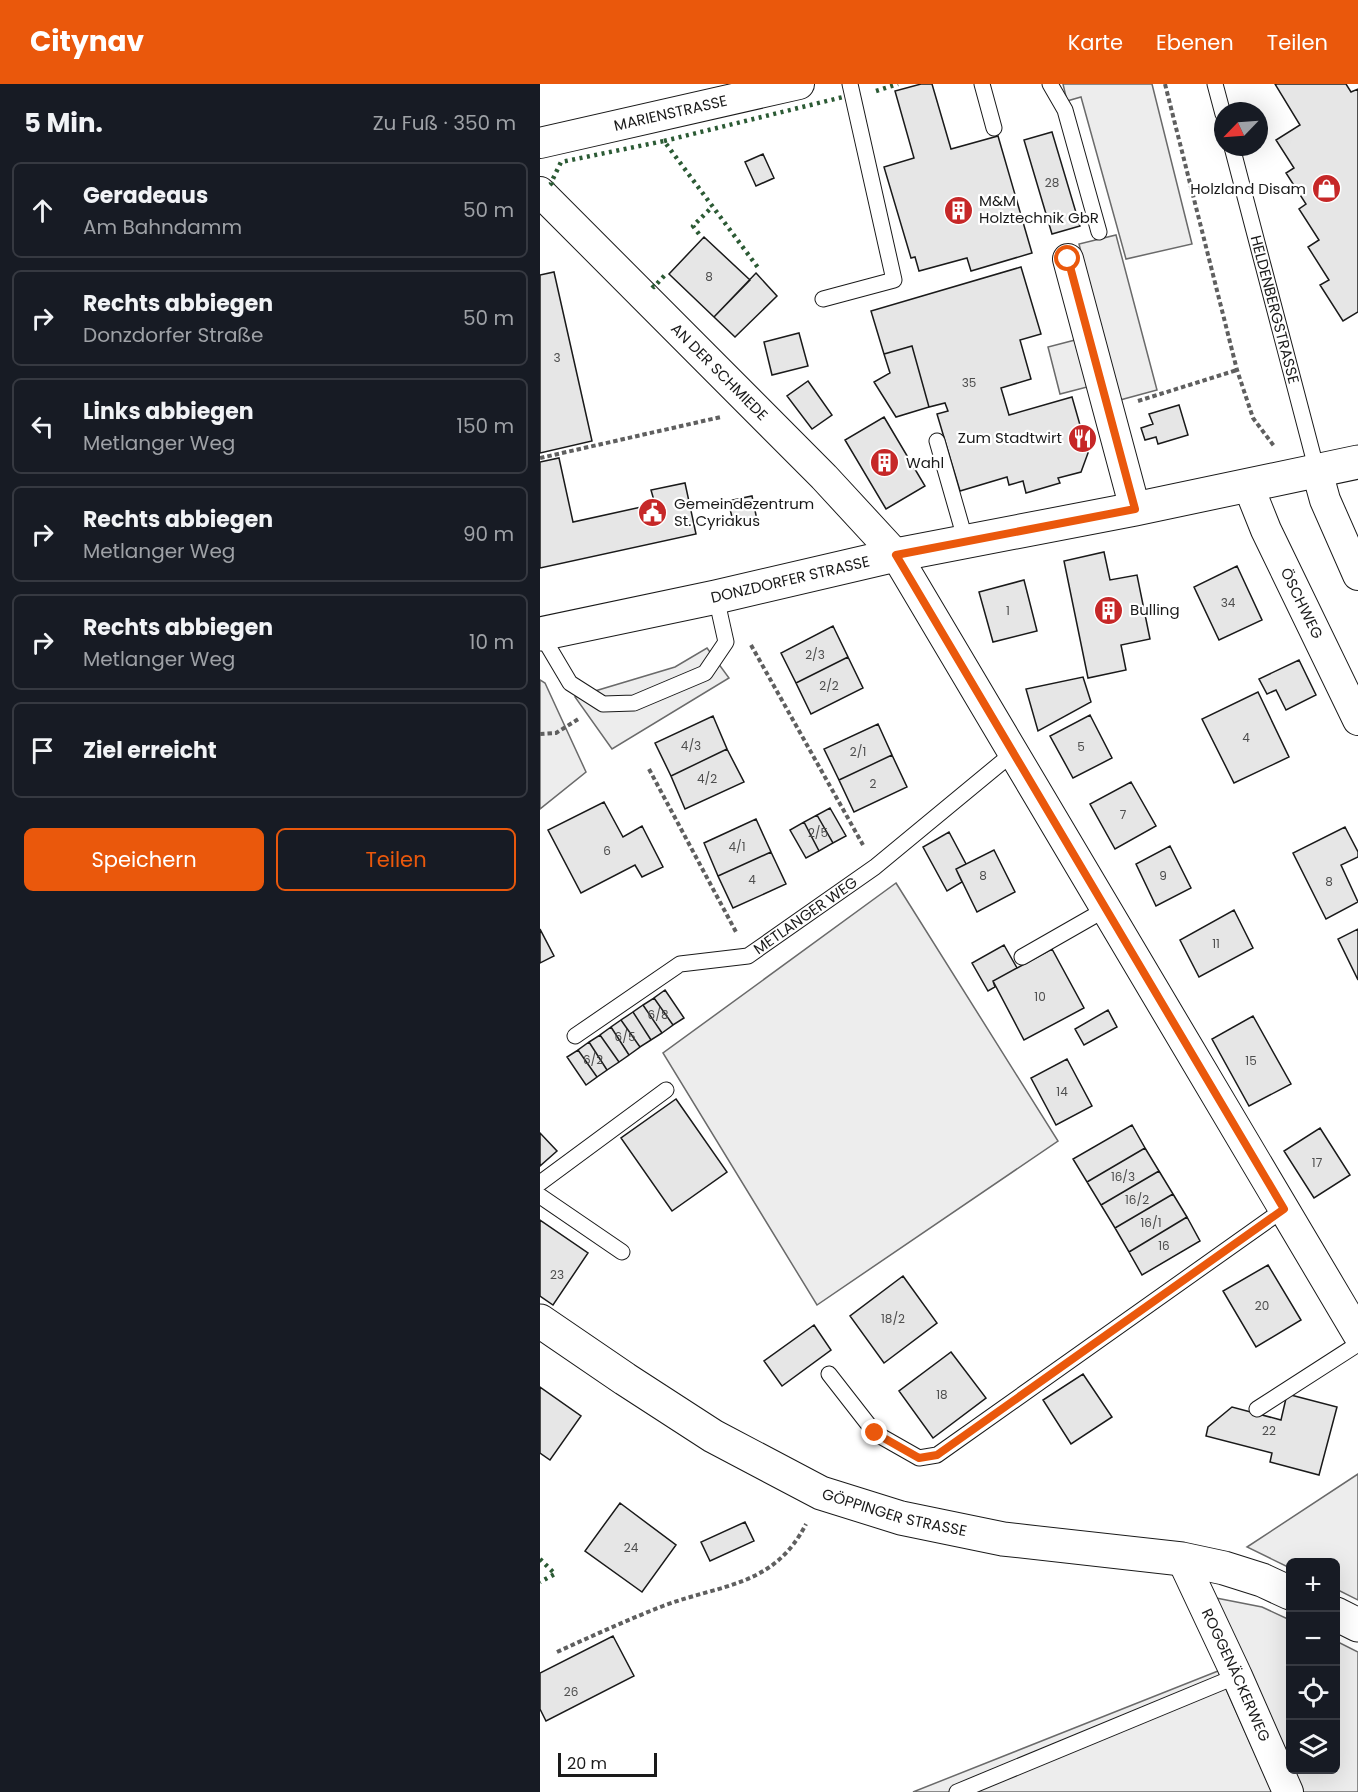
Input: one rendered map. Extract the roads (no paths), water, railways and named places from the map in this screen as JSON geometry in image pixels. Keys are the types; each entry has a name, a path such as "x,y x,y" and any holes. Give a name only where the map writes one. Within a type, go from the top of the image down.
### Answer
{"main road":[{"name":"DONZDORFER STRASSE","path":"541,634 716,597 896,555 1135,509 1358,462"},
{"name":"GÖPPINGER STRASSE","path":"540,1321 713,1436 821,1493 901,1518 1003,1539 1182,1559 1224,1568 1262,1580 1286,1591"},
{"path":"1340,1616 1358,1625"}],"street":[{"name":"MARIENSTRASSE","path":"540,143 799,84"},
{"name":"AN DER SCHMIEDE","path":"540,192 824,477 896,555"},
{"path":"1068,259 1135,509"},
{"path":"1317,471 1325,500 1358,575"},
{"name":"ÖSCHWEG","path":"1248,485 1266,530 1358,720"},
{"path":"896,555 1358,1334"},
{"name":"ROGGENÄCKERWEG","path":"1182,1559 1288,1792"}],"lane":[{"path":"824,299 894,280 850,84"},
{"path":"982,84 994,128"},
{"path":"1050,84 1065,110 1099,232"},
{"path":"1215,84 1220,102"},
{"name":"HELDENBERGSTRASSE","path":"1234,156 1317,471"},
{"path":"937,441 966,542"},
{"path":"541,634 570,683 603,704 634,703 705,673 726,642 716,597"},
{"name":"METLANGER WEG","path":"575,1036 680,964 748,956 874,867 1013,753"},
{"path":"1022,957 1106,909"},
{"path":"540,1184 666,1090"},
{"path":"540,1196 622,1252"},
{"path":"829,1374 875,1433 919,1458 937,1455 1284,1209"},
{"path":"1257,1409 1358,1344"},
{"path":"957,1792 1237,1676"}],"place":[{"name":"Holzland Disam","path":"1327,189"},
{"name":"M&M Holztechnik GbR","path":"958,210"},
{"name":"Zum Stadtwirt","path":"1083,438"},
{"name":"Wahl","path":"885,463"},
{"name":"Gemeindezentrum St. Cyriakus","path":"653,513"},
{"name":"Bulling","path":"1109,610"}]}
